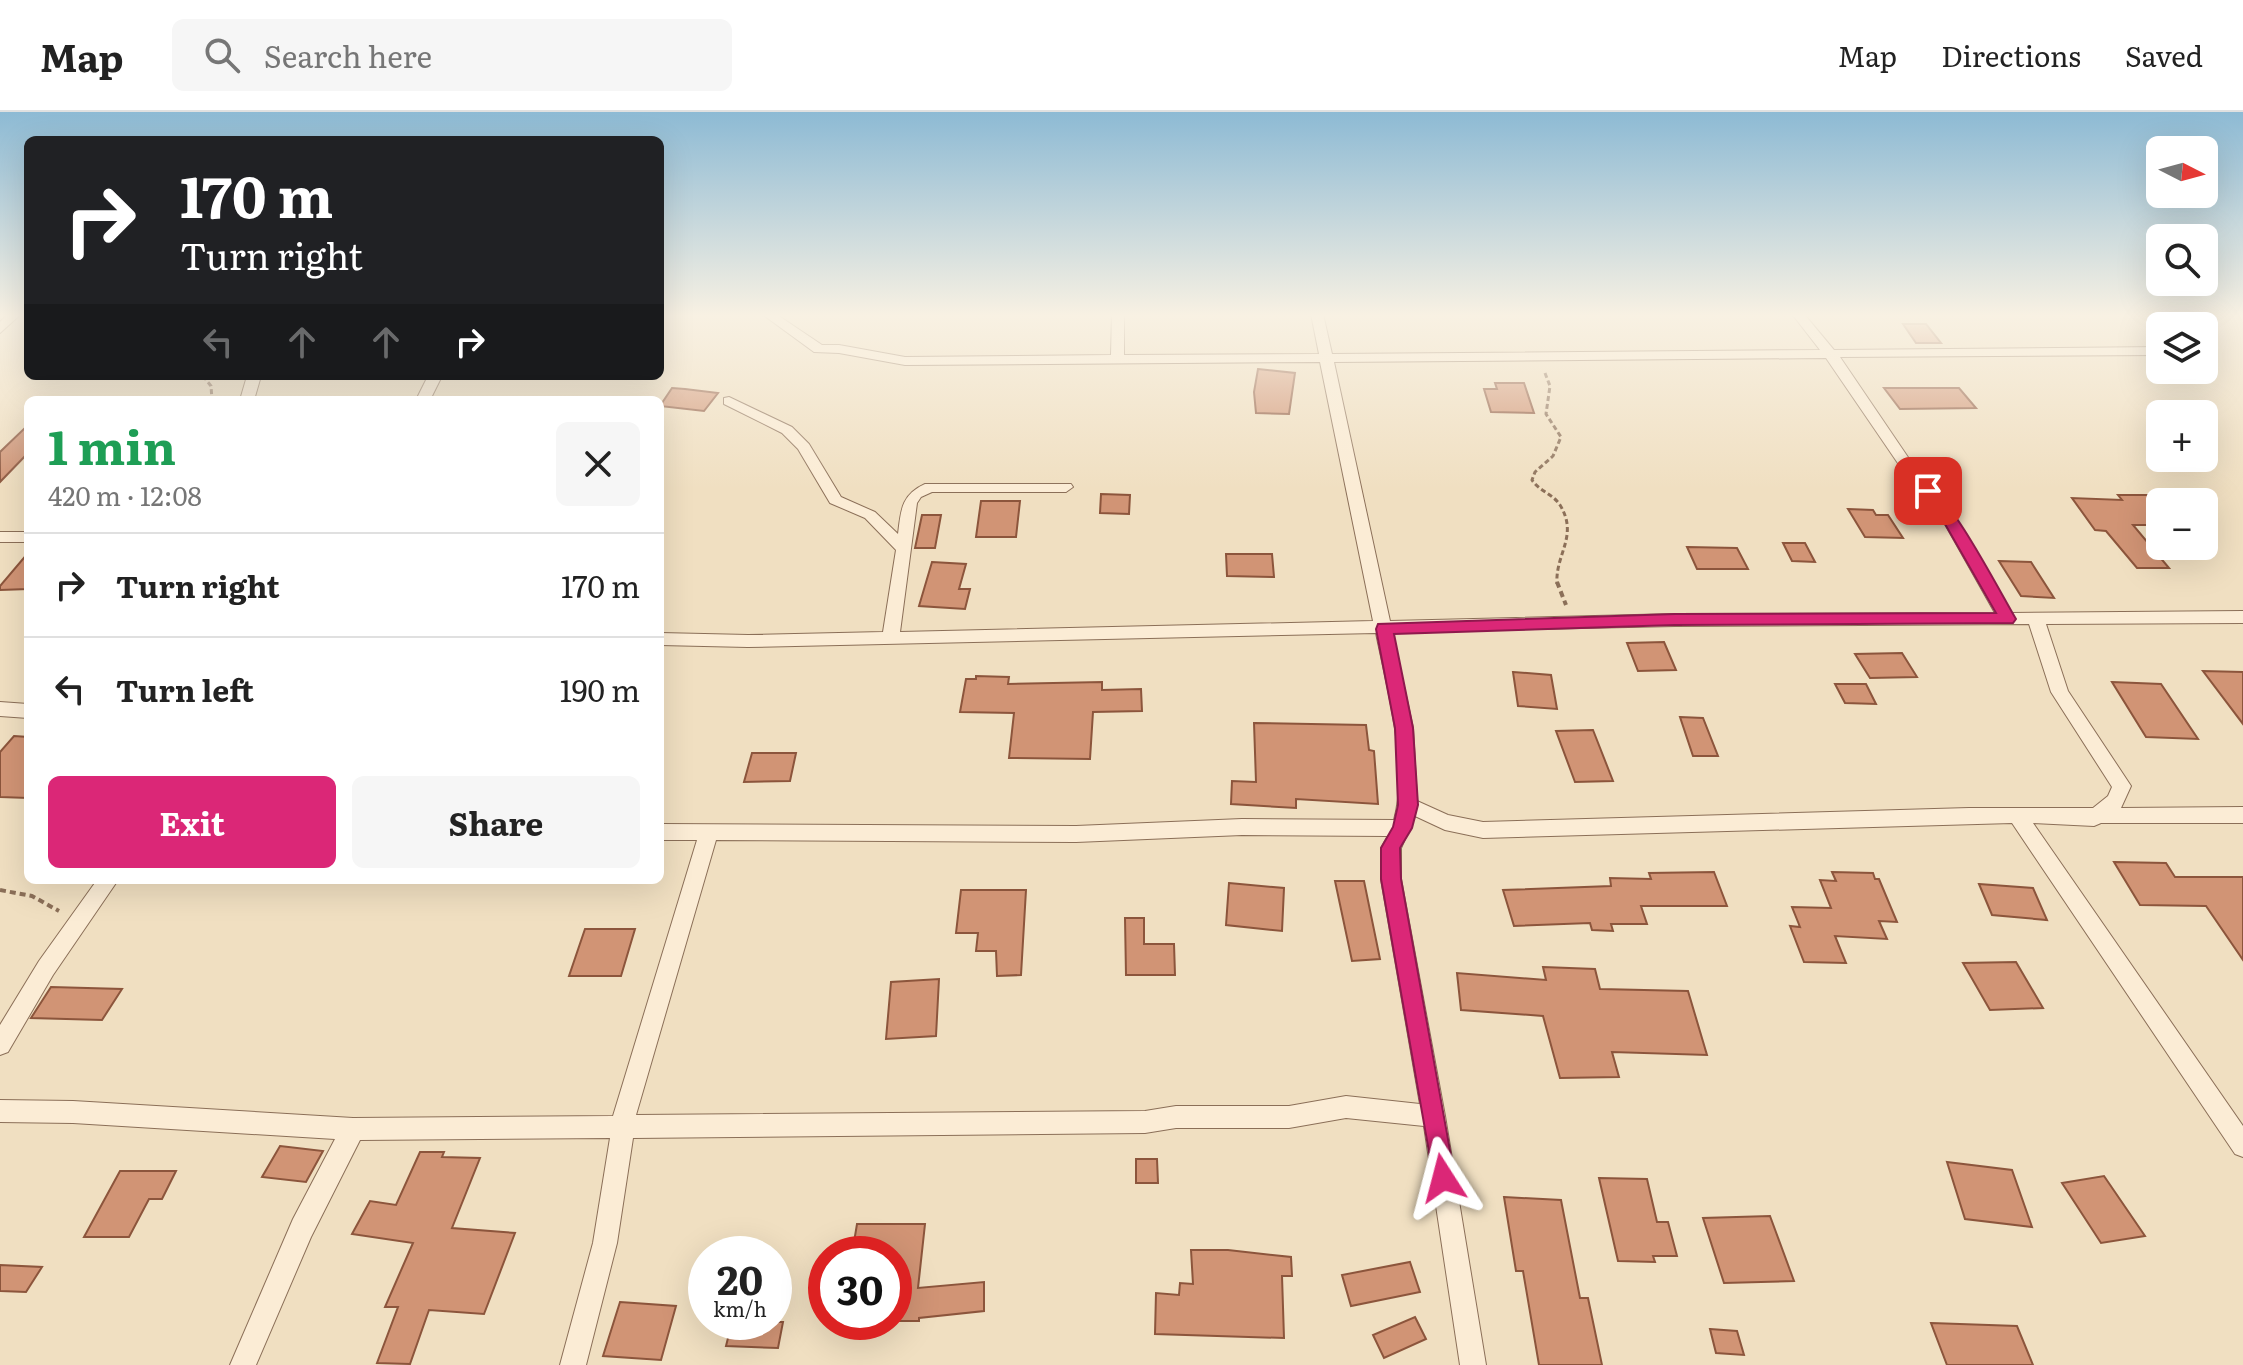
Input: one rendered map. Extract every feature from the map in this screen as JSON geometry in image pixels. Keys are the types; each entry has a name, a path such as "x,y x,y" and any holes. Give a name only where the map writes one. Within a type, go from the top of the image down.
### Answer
{"street":[{"path":"1329,372 1404,728 1408,805 1402,828 1391,848 1391,879 1434,1116 1473,1365"},
{"path":"1843,372 1905,464 1943,508 2007,619"},
{"path":"729,401 787,430 804,447 835,500 870,515 903,548"},
{"path":"891,637 910,503 915,494 930,487 1066,487"},
{"path":"0,537 24,537"},
{"path":"664,639 748,641 1384,629 1675,620 2243,617"},
{"path":"2036,619 2060,692 2122,786 2116,801 2094,818"},
{"path":"0,709 24,711"},
{"path":"1408,805 1445,822 1483,830 2018,817 2243,815"},
{"path":"2018,817 2243,1146"},
{"path":"664,832 1076,834 1242,827 1402,828"},
{"path":"573,1365 605,1243 627,1102 709,832"},
{"path":"0,1045 46,968 105,884"},
{"path":"0,1111 73,1112 353,1129 1145,1122 1176,1117 1289,1117 1346,1107 1434,1116"},
{"path":"243,1365 302,1228 353,1129"}],"path":[{"path":"1543,372 1550,386 1546,414 1561,437 1553,456 1535,472 1532,480 1539,490 1557,501 1565,514 1568,542 1559,556 1555,581 1561,599 1579,624"},
{"path":"0,890 32,896 79,921"}],"building":[{"path":"1257,372 1295,373 1289,414 1256,413 1254,392"},
{"path":"1495,383 1524,383 1534,413 1491,412 1484,389 1497,389"},
{"path":"672,388 718,393 704,411 664,406 664,400"},
{"path":"1884,388 1959,388 1976,408 1900,409"},
{"path":"24,429 24,457 0,482 0,452"},
{"path":"1101,494 1130,495 1129,514 1100,513"},
{"path":"2118,495 2146,495 2146,525 2133,525 2146,541 2146,560 2162,560 2169,568 2137,568 2106,531 2095,530 2072,498 2122,500"},
{"path":"981,501 1020,501 1016,537 976,537"},
{"path":"1848,509 1873,510 1876,515 1888,515 1903,538 1865,537"},
{"path":"922,515 941,515 935,548 915,548"},
{"path":"1783,543 1805,543 1815,562 1792,561"},
{"path":"1687,547 1737,548 1748,569 1697,569"},
{"path":"1226,554 1272,554 1274,577 1227,576"},
{"path":"24,558 24,589 0,590"},
{"path":"1999,561 2031,562 2054,598 2021,596"},
{"path":"932,562 966,564 959,589 970,589 965,609 919,606"},
{"path":"1664,642 1676,670 1638,671 1627,643"},
{"path":"1902,653 1917,677 1870,678 1855,654"},
{"path":"2203,671 2243,672 2243,724"},
{"path":"1513,672 1551,675 1557,709 1518,706"},
{"path":"976,676 1009,677 1008,684 1102,682 1102,690 1141,689 1142,711 1093,712 1090,759 1009,758 1014,713 960,712 966,679 976,679"},
{"path":"2112,682 2161,684 2198,739 2146,737"},
{"path":"1835,684 1866,684 1876,704 1845,703"},
{"path":"1680,717 1703,718 1718,756 1693,756"},
{"path":"1254,723 1366,725 1369,750 1374,751 1378,804 1296,799 1296,808 1231,804 1232,781 1256,782"},
{"path":"1593,730 1613,781 1575,782 1556,731"},
{"path":"14,736 24,737 24,798 0,797 0,752"},
{"path":"752,753 796,753 790,781 744,782"},
{"path":"2114,862 2166,863 2175,877 2243,877 2243,960 2206,906 2140,905"},
{"path":"1714,872 1727,906 1641,906 1647,924 1611,924 1613,931 1592,930 1590,923 1514,926 1503,890 1611,886 1610,878 1651,879 1649,873"},
{"path":"1832,872 1873,873 1875,879 1879,879 1897,922 1879,921 1887,939 1835,936 1846,963 1804,962 1790,926 1800,927 1792,907 1831,908 1820,880 1836,881"},
{"path":"1335,881 1364,881 1380,959 1352,961"},
{"path":"1229,883 1284,888 1282,931 1226,925"},
{"path":"1979,884 2033,888 2047,920 1992,915"},
{"path":"961,890 1026,890 1021,975 997,976 996,951 976,951 978,933 956,933"},
{"path":"1125,918 1144,918 1144,944 1174,944 1175,975 1126,975"},
{"path":"585,929 635,929 621,976 569,976"},
{"path":"2016,962 2043,1008 1990,1010 1963,963"},
{"path":"1543,967 1595,969 1600,989 1688,991 1707,1055 1612,1052 1619,1077 1560,1078 1543,1016 1461,1010 1457,973 1546,980"},
{"path":"939,979 936,1036 886,1039 891,982"},
{"path":"51,987 122,989 102,1020 31,1018"},
{"path":"280,1146 323,1151 306,1182 262,1177"},
{"path":"420,1152 444,1152 442,1157 480,1158 452,1228 515,1233 484,1314 429,1310 410,1364 377,1363 398,1307 385,1307 413,1243 352,1234 370,1201 396,1205"},
{"path":"1136,1159 1157,1159 1158,1183 1136,1183"},
{"path":"1947,1162 2012,1170 2032,1227 1965,1219"},
{"path":"120,1171 176,1171 162,1199 149,1199 129,1237 84,1237"},
{"path":"2104,1176 2145,1236 2101,1243 2062,1183"},
{"path":"1599,1178 1647,1179 1657,1222 1668,1222 1677,1256 1653,1256 1655,1262 1618,1261"},
{"path":"1504,1197 1561,1200 1580,1298 1588,1298 1602,1365 1539,1365 1523,1271 1516,1271"},
{"path":"1770,1216 1794,1281 1724,1283 1703,1218"},
{"path":"857,1224 925,1224 918,1288 984,1282 984,1311 912,1321 912,1236 855,1236"},
{"path":"1191,1250 1228,1250 1291,1257 1292,1276 1282,1276 1284,1338 1155,1334 1156,1293 1179,1295 1180,1283 1193,1284"},
{"path":"1410,1262 1420,1292 1351,1306 1342,1275"},
{"path":"0,1265 42,1267 26,1292 0,1291"},
{"path":"620,1302 676,1306 661,1360 603,1356"},
{"path":"1415,1317 1426,1339 1384,1358 1373,1335"},
{"path":"1931,1323 2017,1326 2033,1365 1947,1365"},
{"path":"1710,1329 1737,1331 1744,1355 1716,1353"},
{"path":"728,1340 780,1340 778,1348 726,1346"}],"route":[{"path":"1443,1178 1391,879 1391,848 1402,828 1408,805 1404,728 1384,629 1675,620 2007,619 1943,508 1928,491"}]}
